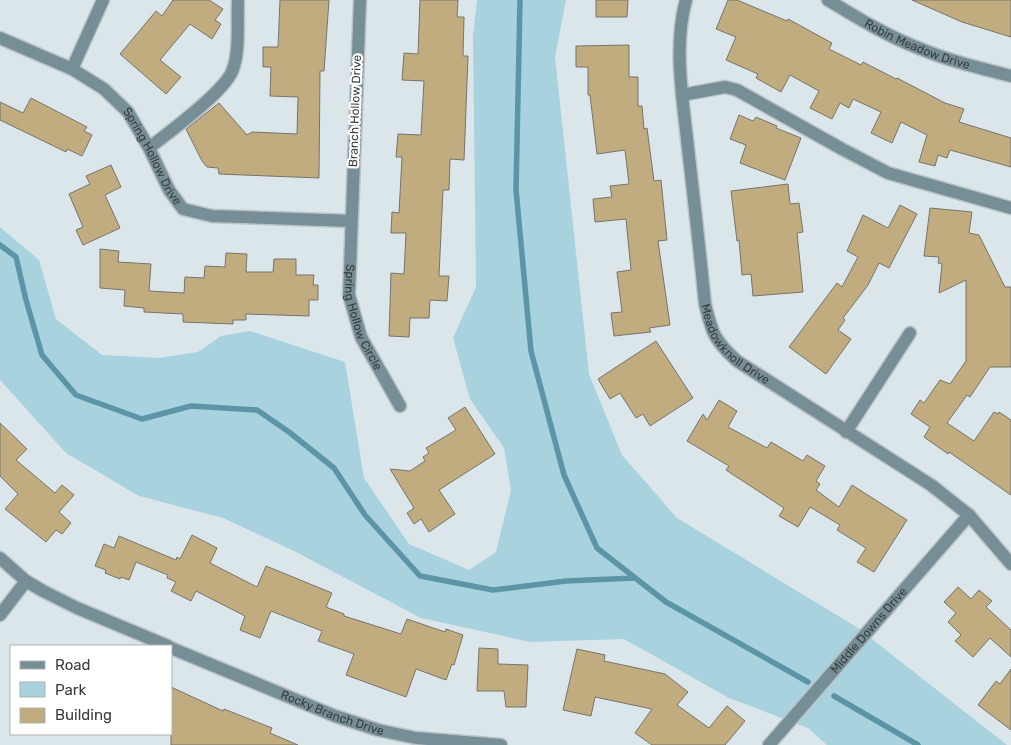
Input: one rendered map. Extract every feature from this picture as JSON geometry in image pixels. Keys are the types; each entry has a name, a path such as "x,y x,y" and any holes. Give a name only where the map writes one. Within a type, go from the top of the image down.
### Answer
{"street":[{"path":"72,69 103,0"},
{"path":"149,148 206,102 229,78 236,58 238,0"},
{"name":"Branch Hollow Drive","path":"350,221 360,0"},
{"name":"Meadowknoll Drive","path":"686,0 680,45 682,95 705,304 711,329 721,346 737,361 931,485 969,515 1011,564"},
{"name":"Robin Meadow Drive","path":"828,0 858,18 916,47 971,66 1011,76"},
{"name":"Spring Hollow Drive","path":"0,38 72,69 104,89 128,112 149,148 169,190 184,209 212,216 350,221"},
{"path":"682,95 725,87 737,90 888,173 1011,208"},
{"name":"Spring Hollow Circle","path":"350,221 348,295 361,337 400,406"},
{"path":"846,432 910,333"},
{"name":"Middle Downs Drive","path":"769,745 969,515"},
{"name":"Rocky Branch Drive","path":"0,558 26,581 77,608 165,645"},
{"path":"0,615 26,581"},
{"name":"Rocky Branch Drive","path":"172,648 335,716 378,730 416,738 501,745"}],"green space":[{"path":"477,0 566,0 555,57 589,374 622,455 677,518 858,628 1007,745 827,745 808,728 729,698 624,639 530,642 421,618 294,551 223,518 139,496 66,453 0,380 0,227 39,260 56,319 102,355 159,358 198,352 221,336 250,331 345,362 364,478 409,544 469,570 496,552 511,490 504,448 470,399 453,338 476,287 473,36"}],"building":[{"path":"173,0 209,0 223,9 215,20 221,24 212,39 190,24 160,60 181,77 166,94 120,54 156,11 162,16"},
{"path":"280,0 329,0 324,71 320,71 319,178 219,174 218,168 207,167 202,161 186,129 219,103 247,135 252,132 297,134 298,97 270,96 271,67 263,67 263,47 278,47"},
{"path":"420,0 458,0 457,17 464,17 463,56 468,56 464,160 450,159 449,190 443,190 439,276 449,276 447,301 430,300 429,318 410,318 409,337 389,336 391,273 404,274 406,233 391,233 392,212 399,213 402,157 396,157 398,134 421,135 424,81 402,80 404,53 418,54"},
{"path":"596,0 628,0 627,17 596,17"},
{"path":"728,0 737,0 787,21 788,19 832,43 829,49 861,65 863,62 945,103 964,109 959,122 1011,138 1011,167 950,150 947,158 938,155 935,166 919,162 927,135 901,122 892,143 871,133 881,112 853,99 849,108 840,103 832,119 810,108 819,91 790,75 781,92 756,78 758,74 726,60 736,37 716,29"},
{"path":"912,0 1011,0 1011,37 962,22"},
{"path":"629,45 629,77 638,77 638,106 642,106 644,129 647,128 654,181 661,180 667,240 658,241 670,325 649,328 651,332 614,336 611,313 622,312 617,272 631,270 626,219 595,222 593,199 612,197 610,186 629,184 625,150 597,154 590,95 588,95 588,67 576,67 576,46"},
{"path":"31,98 87,127 84,131 92,135 82,156 67,149 66,152 0,120 0,102 23,113"},
{"path":"739,115 753,121 756,117 777,126 776,128 801,138 785,180 740,163 746,145 730,139"},
{"path":"111,165 121,187 105,195 120,228 83,245 76,230 83,227 69,194 90,184 86,176"},
{"path":"788,184 790,204 799,203 803,232 797,233 803,292 753,296 751,274 742,275 739,240 737,241 731,191"},
{"path":"900,205 917,214 889,268 879,263 868,285 843,318 845,320 838,330 851,339 826,374 789,347 837,283 842,287 858,257 847,251 863,215 888,228"},
{"path":"930,208 972,212 969,233 979,235 1005,287 1011,287 1011,367 990,367 970,397 967,395 947,423 974,441 994,412 998,414 999,412 1011,420 1011,495 924,437 930,427 911,414 920,400 924,403 940,380 950,384 966,361 966,280 939,293 942,264 938,263 939,257 924,256"},
{"path":"100,249 119,251 118,262 151,264 149,291 184,293 185,277 204,278 205,266 225,267 226,253 247,254 246,272 273,272 274,259 296,259 296,275 314,275 313,285 318,285 318,300 309,300 309,316 246,314 246,320 233,320 233,324 183,322 183,314 144,312 144,308 124,306 125,290 100,288"},
{"path":"656,341 693,398 650,426 643,414 636,418 620,393 610,399 598,379"},
{"path":"719,400 737,411 728,427 767,448 771,442 803,461 807,455 825,466 816,481 820,484 816,490 839,507 852,485 907,520 874,572 857,562 866,548 837,530 840,525 810,507 798,527 779,516 784,508 726,470 729,466 687,441 703,414 707,420"},
{"path":"465,407 495,454 439,490 455,514 429,532 421,519 414,524 407,513 414,508 390,469 410,471 425,461 423,457 429,453 426,448 456,430 448,418"},
{"path":"0,423 27,449 16,460 55,493 62,485 74,495 59,512 71,523 62,534 56,530 46,542 5,509 18,494 0,476"},
{"path":"192,535 217,548 210,563 257,587 266,566 332,593 326,607 344,614 344,616 401,634 407,619 445,632 446,629 463,635 454,665 452,664 446,680 416,669 406,697 346,675 354,654 318,641 322,631 271,611 260,638 240,630 245,616 196,591 191,601 171,591 176,582 167,578 168,575 136,562 129,580 121,577 120,579 105,573 106,570 95,566 104,544 114,548 119,536 176,560 177,557 180,559"},
{"path":"958,587 971,599 979,590 992,601 986,607 1011,630 1011,657 990,638 973,657 955,641 961,635 948,622 956,613 944,602"},
{"path":"479,648 498,649 498,664 528,665 526,707 506,707 504,691 477,691"},
{"path":"577,649 605,655 604,661 665,674 688,692 677,705 709,728 727,706 745,721 725,745 652,745 635,733 652,709 595,697 591,716 563,710"},
{"path":"1011,669 1011,730 978,705 996,681 1000,684"},
{"path":"172,687 223,711 224,709 272,728 270,733 298,745 171,745"}],"waterway":[{"path":"520,0 516,190 531,351 564,475 597,548 666,602 808,682"},
{"path":"0,245 16,257 42,355 76,395 142,419 191,406 257,410 289,432 334,468 365,515 420,576 493,590 566,581 635,578"},
{"path":"834,696 918,745"}]}
